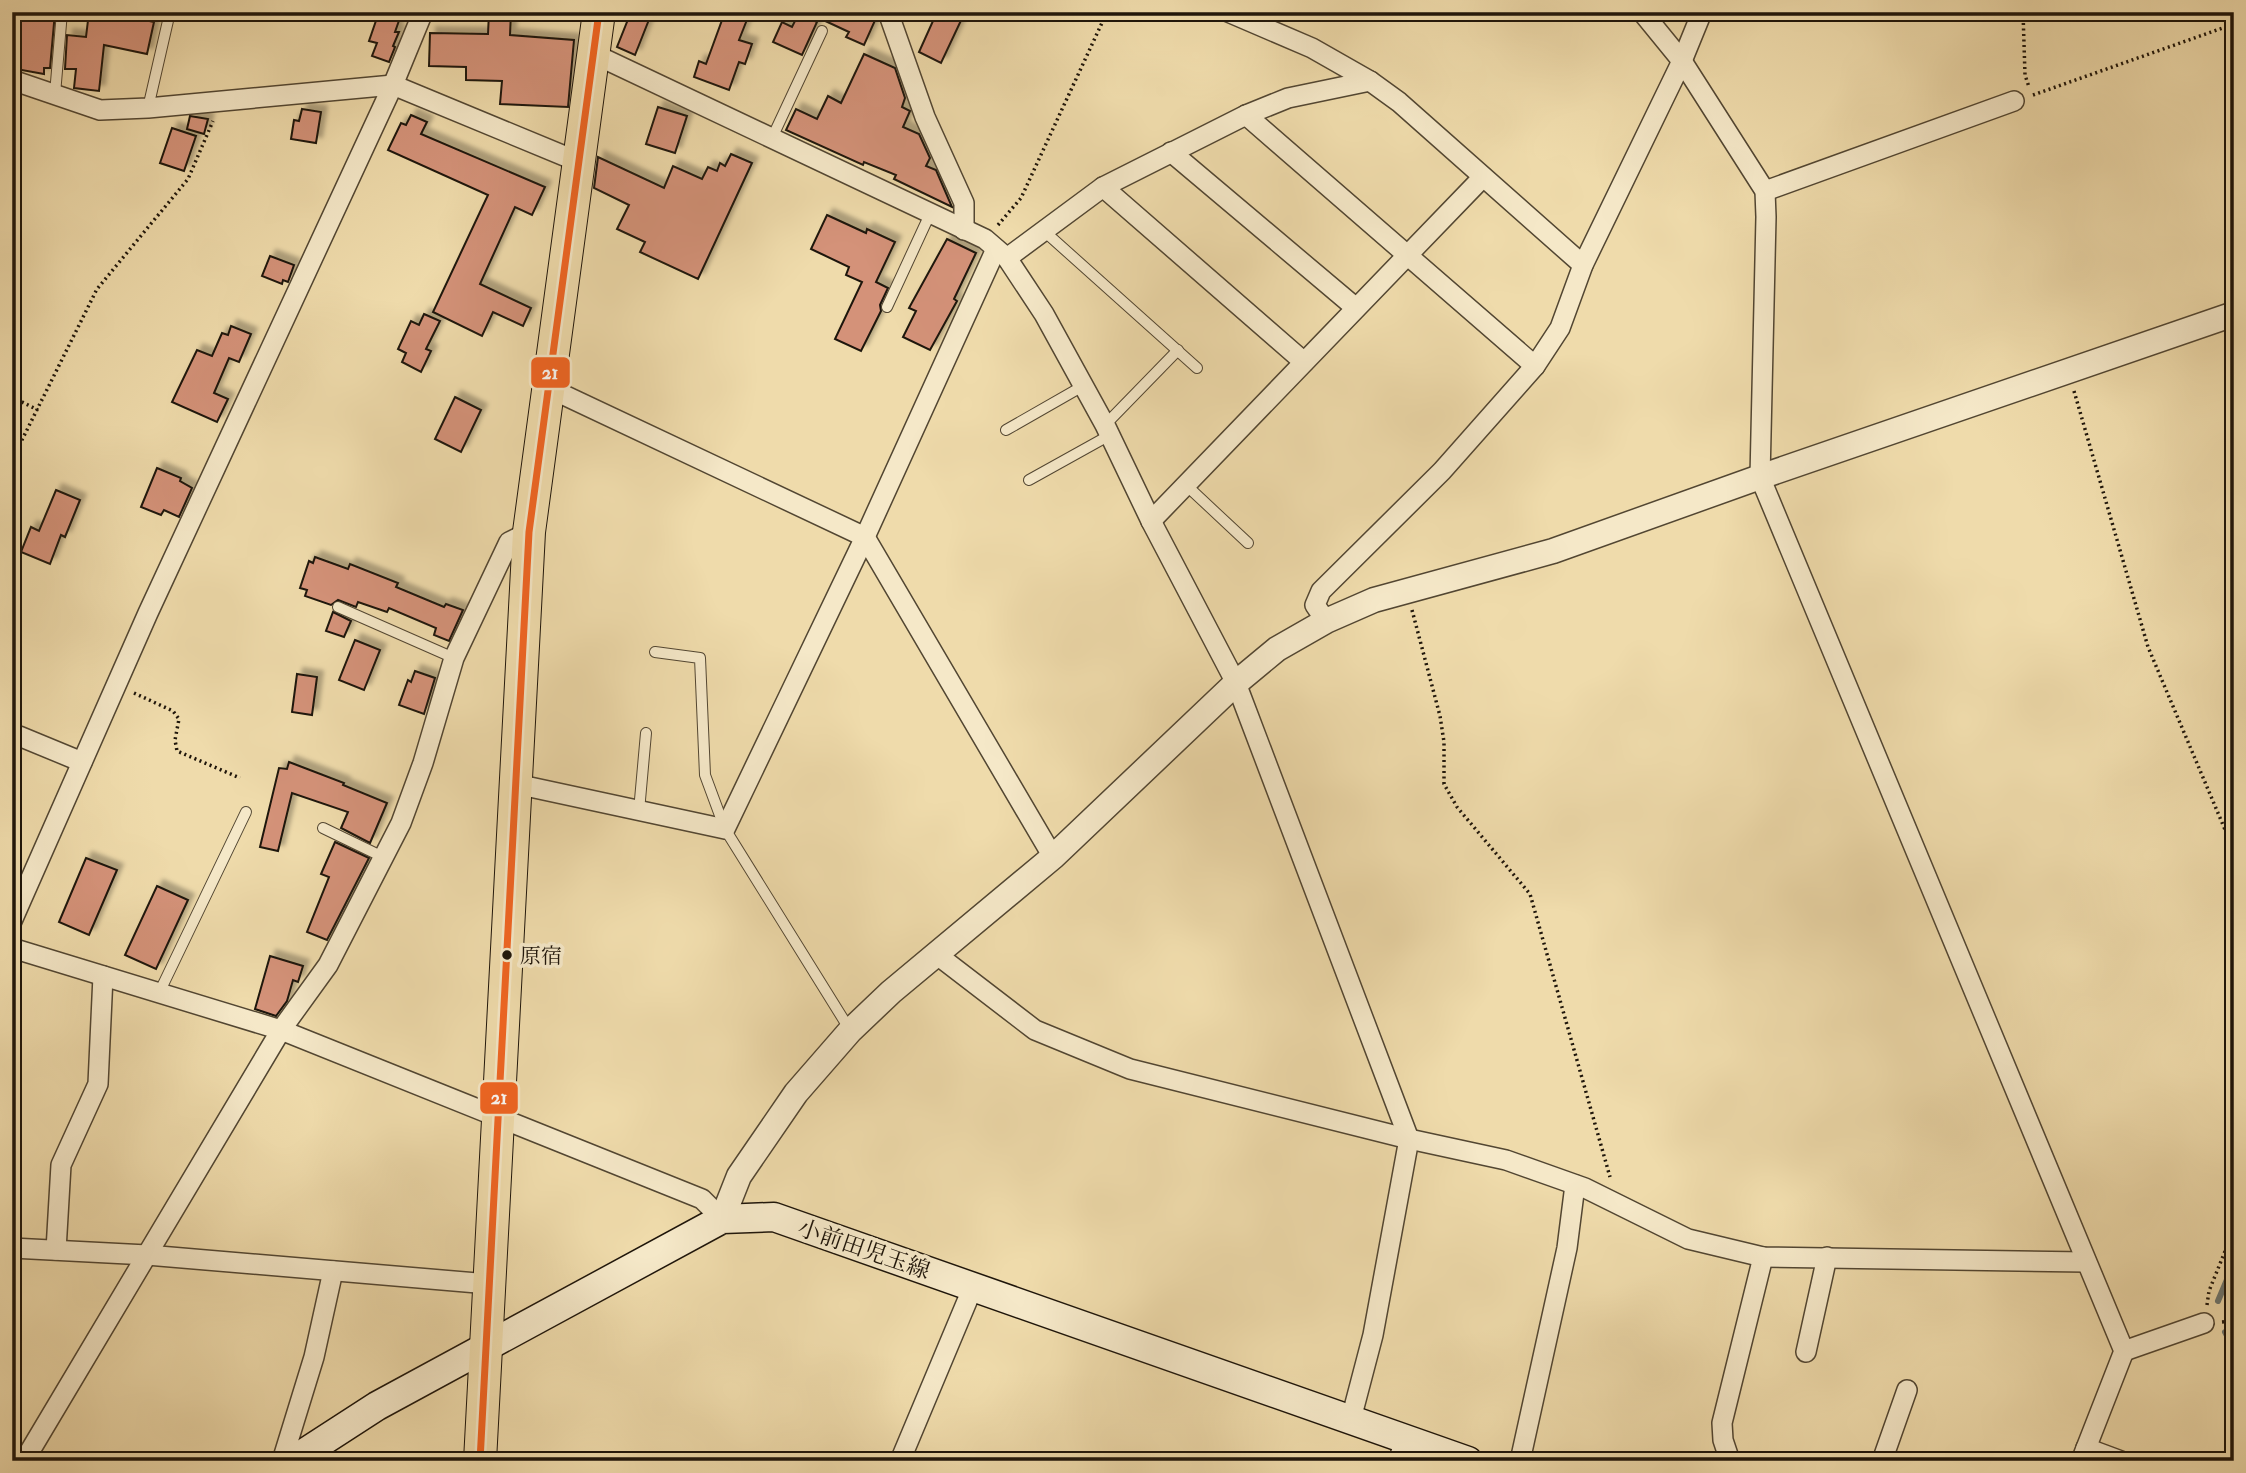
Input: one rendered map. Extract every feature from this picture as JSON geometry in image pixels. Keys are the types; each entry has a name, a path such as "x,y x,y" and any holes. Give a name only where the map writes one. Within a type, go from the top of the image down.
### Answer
{"main road":[{"path":"480,1461 528,532 600,12"},
{"name":"小前田児玉線","path":"292,1461 377,1406 722,1219 774,1217 1351,1419 1402,1449 1468,1461"}],"street":[{"path":"12,921 117,684 393,85 423,12"},
{"path":"888,12 925,117 964,203 964,230"},
{"path":"1228,12 1311,48 1370,81 1399,102 1583,265"},
{"path":"1642,12 1682,61 1765,191 1760,477 2123,1351 2084,1454 2121,1461"},
{"path":"1326,621 1315,604 1321,591 1442,471 1535,366 1560,328 1583,265 1682,61 1702,12"},
{"path":"594,54 964,230 996,249 1044,314 1107,430 1151,521 1236,683 1409,1139 1373,1335 1351,1419"},
{"path":"12,80 100,110 393,85 579,162"},
{"path":"516,784 725,829 865,537 996,249 1044,231 1103,187 1246,115 1288,98 1370,81"},
{"path":"1765,191 2023,98"},
{"path":"1246,115 1535,366"},
{"path":"1171,152 1356,308"},
{"path":"1151,521 1483,177"},
{"path":"1103,187 1304,362"},
{"path":"12,948 281,1030 702,1199 722,1219 739,1176 796,1093 850,1031 891,992 1053,857 1236,683 1277,649 1326,621 1374,600 1553,551 2234,314"},
{"path":"549,388 865,537 1053,857"},
{"path":"24,1461 281,1030 328,965 401,823 423,764 454,659 509,542 528,532"},
{"path":"19,736 82,762"},
{"path":"936,954 1035,1030 1130,1069 1409,1139 1506,1160 1610,1200 1688,1239 1763,1257 2086,1262"},
{"path":"56,1251 61,1166 98,1084 103,976"},
{"path":"1520,1461 1567,1248 1575,1185"},
{"path":"12,1248 147,1255 489,1284"},
{"path":"1730,1461 1723,1440 1722,1423 1763,1257"},
{"path":"1806,1352 1828,1257"},
{"path":"282,1461 313,1357 333,1271"},
{"path":"900,1461 973,1287"},
{"path":"2123,1351 2204,1323"},
{"path":"1882,1461 1907,1391"}],"lane":[{"path":"55,94 62,12"},
{"path":"148,108 170,12"},
{"path":"772,138 822,31"},
{"path":"887,307 930,214"},
{"path":"1044,231 1198,368"},
{"path":"1029,480 1107,430 1178,350"},
{"path":"1006,430 1083,386"},
{"path":"1186,485 1248,543"},
{"path":"338,607 454,659"},
{"path":"655,652 701,658 705,775 725,829 850,1031"},
{"path":"639,810 646,733"},
{"path":"159,993 246,812"},
{"path":"323,828 383,857"}],"path":[{"path":"996,249 1107,12"},
{"path":"2023,12 2023,98 2234,24"},
{"path":"12,460 97,289 188,179 208,136 220,101"},
{"path":"2068,370 2148,647 2234,851"},
{"path":"12,397 38,410"},
{"path":"1408,591 1440,716 1444,742 1444,784 1457,807 1530,894 1611,1181 1610,1200"},
{"path":"117,684 173,711 179,719 175,740 177,751 240,778"},
{"path":"2204,1323 2209,1291 2234,1228"}],"building":[{"path":"30,12 55,12 50,68 44,68 44,74 16,69 19,44 12,43 12,14 30,15"},
{"path":"89,12 122,12 121,15 154,22 147,54 104,45 99,91 74,88 76,69 65,69 67,35 86,37"},
{"path":"379,12 402,12 395,32 399,32 389,62 372,56 377,43 369,41"},
{"path":"489,12 511,12 510,35 574,40 568,107 500,104 502,81 466,80 466,67 429,66 430,33 488,34"},
{"path":"631,12 652,12 635,55 617,47"},
{"path":"725,12 750,12 739,40 752,44 745,64 739,62 729,90 694,77 699,61 706,64"},
{"path":"806,12 876,12 877,16 864,45 846,37 849,32"},
{"path":"937,12 965,12 941,63 919,52"},
{"path":"799,13 817,22 802,55 773,42 782,22 792,27"},
{"path":"864,54 895,68 905,98 902,107 910,111 903,127 919,134 930,158 926,166 936,170 952,207 894,179 896,175 864,162 863,165 786,130 796,109 817,119 828,96 841,103"},
{"path":"658,107 687,116 675,153 646,144"},
{"path":"302,109 321,112 316,143 291,139 294,120 299,121"},
{"path":"411,115 427,122 421,134 545,187 532,215 515,207 480,284 531,308 523,326 493,312 482,336 433,312 488,195 388,150 401,123 406,125"},
{"path":"190,116 208,119 204,134 187,129"},
{"path":"172,128 196,136 184,171 160,163"},
{"path":"731,154 752,163 698,279 640,252 645,242 617,229 629,205 594,188 598,157 664,188 673,166 702,179 708,167 717,171 720,163 725,166"},
{"path":"827,215 866,233 867,229 895,242 876,282 888,288 880,305 881,311 861,351 835,339 862,282 846,275 849,267 811,249"},
{"path":"947,239 976,253 954,299 957,301 930,350 903,337 916,311 909,308"},
{"path":"270,256 294,265 288,282 283,280 282,284 262,276"},
{"path":"424,314 440,321 426,349 431,351 421,372 402,362 406,353 398,349 411,321 419,325"},
{"path":"231,326 251,334 239,362 229,358 214,393 228,399 217,422 172,402 197,350 212,356 222,333 228,335"},
{"path":"455,397 481,410 461,452 435,439"},
{"path":"157,468 181,478 180,481 192,488 179,517 164,510 161,515 141,507"},
{"path":"56,490 80,500 65,537 61,535 50,564 21,552 31,527 39,531"},
{"path":"315,557 348,569 350,564 398,583 396,587 444,607 446,604 463,610 449,641 434,635 436,628 389,608 387,612 358,602 356,607 338,600 331,605 305,596 307,590 300,588 309,561 313,563"},
{"path":"333,612 351,621 344,637 326,631"},
{"path":"355,640 380,650 364,690 339,680"},
{"path":"415,671 435,678 424,714 399,705 408,680 411,682"},
{"path":"297,674 317,677 312,715 292,712"},
{"path":"289,762 387,803 370,843 341,828 348,812 292,793 278,851 260,847 279,768 287,769"},
{"path":"335,842 369,858 327,940 307,932 329,877 321,874"},
{"path":"86,858 117,870 89,935 59,922"},
{"path":"157,886 188,900 156,969 125,955"},
{"path":"270,956 303,966 298,982 293,980 287,1001 276,1016 255,1009"}],"waterway":[{"path":"2218,1301 2234,1263"},
{"path":"2225,1332 2234,1348"}],"transit line":[{"name":"21","path":"480,1461 529,532 599,12"}],"place":[{"name":"原宿","path":"507,955"}]}
